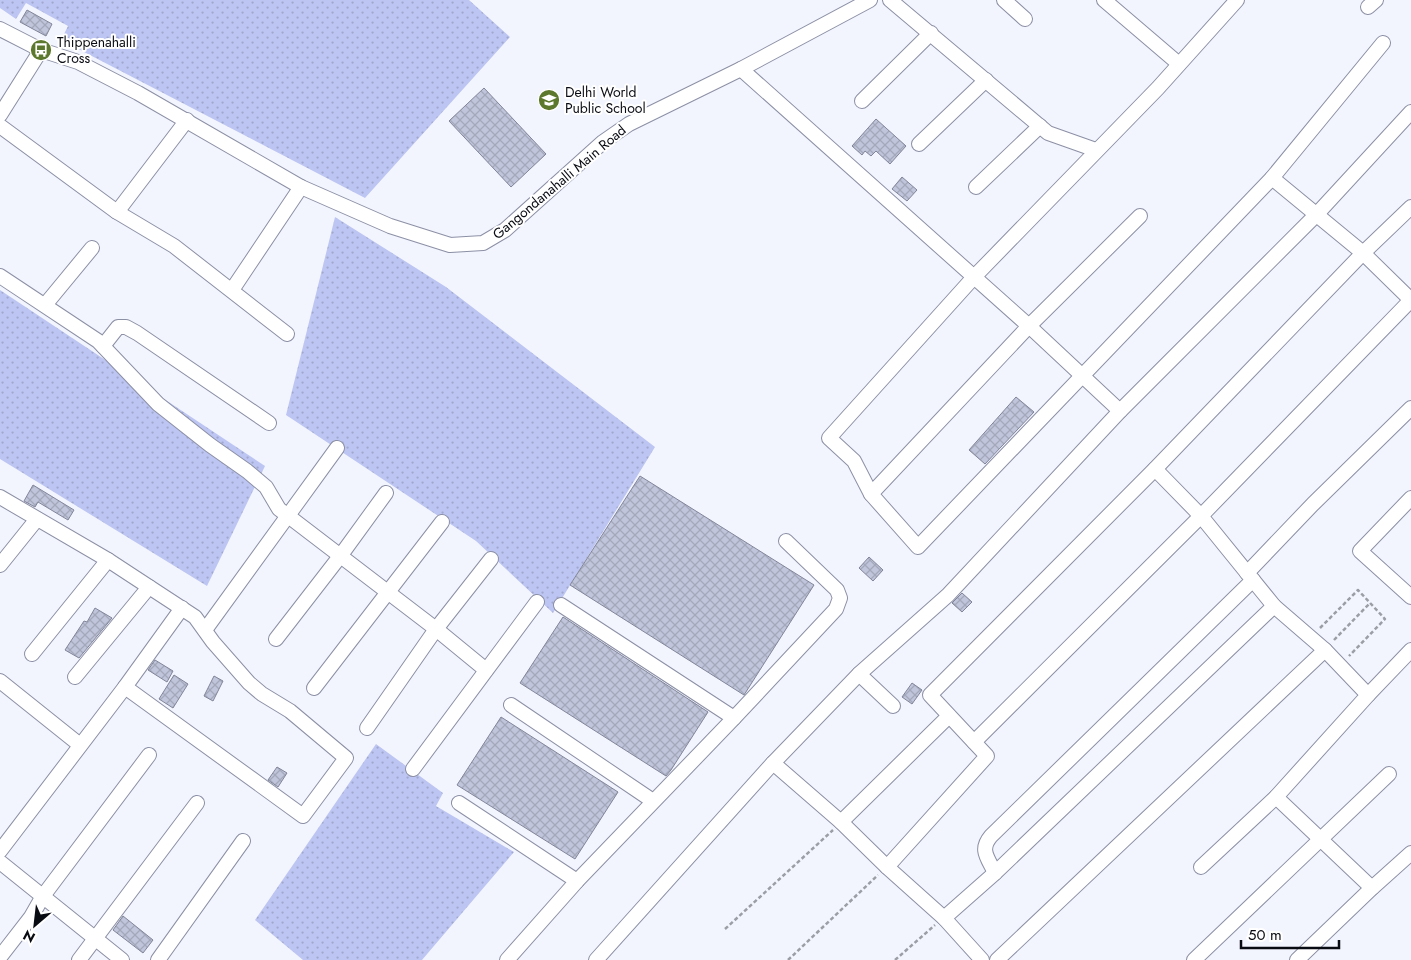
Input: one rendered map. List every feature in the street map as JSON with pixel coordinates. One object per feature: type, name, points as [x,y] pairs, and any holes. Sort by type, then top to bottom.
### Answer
[{"type":"street","name":"Gangondanahalli Main Road","points":[[0,29],[41,50],[78,62],[138,93],[300,187],[390,226],[450,245],[483,243],[505,230],[604,142],[629,124],[741,69],[870,0]]},
{"type":"street","points":[[890,0],[1048,133],[1096,150]]},
{"type":"street","points":[[1004,0],[1025,19]]},
{"type":"street","points":[[1104,0],[1179,64]]},
{"type":"street","points":[[1237,0],[1179,64],[974,277],[829,438],[854,461],[870,494],[918,547],[1272,178],[1383,43]]},
{"type":"street","points":[[862,101],[931,33]]},
{"type":"street","points":[[0,115],[41,50]]},
{"type":"street","points":[[741,69],[1029,326],[1120,411]]},
{"type":"street","points":[[919,144],[986,80]]},
{"type":"street","points":[[596,960],[773,763],[859,674],[948,595],[1120,411],[1316,215],[1411,112]]},
{"type":"street","points":[[117,212],[187,120]]},
{"type":"street","points":[[0,126],[117,212],[174,246],[287,334]]},
{"type":"street","points":[[976,187],[1040,126]]},
{"type":"street","points":[[974,742],[1200,516],[1411,300],[1363,254],[1272,178]]},
{"type":"street","points":[[232,290],[300,187]]},
{"type":"street","points":[[886,867],[987,756],[930,695],[1155,469],[1411,207]]},
{"type":"street","points":[[870,494],[1029,326],[1140,216]]},
{"type":"street","points":[[45,305],[92,248]]},
{"type":"street","points":[[0,276],[98,341],[158,404],[210,445],[248,471],[266,487],[280,509],[288,516],[341,555],[486,670]]},
{"type":"street","points":[[103,346],[118,326],[126,327],[138,333],[269,423]]},
{"type":"street","points":[[995,873],[984,850],[986,842],[991,836],[1250,576],[1313,504],[1411,408]]},
{"type":"street","points":[[205,630],[337,448]]},
{"type":"street","points":[[1155,469],[1200,516],[1274,606],[1325,650],[1368,695]]},
{"type":"street","points":[[276,639],[386,493]]},
{"type":"street","points":[[0,497],[108,560],[195,617],[249,683],[262,694],[290,711],[346,758],[303,816],[125,687]]},
{"type":"street","points":[[1411,498],[1360,551],[1411,597]]},
{"type":"street","points":[[0,564],[37,519]]},
{"type":"street","points":[[314,688],[442,522]]},
{"type":"street","points":[[507,960],[577,880],[832,615],[840,598],[837,590],[786,541]]},
{"type":"street","points":[[367,728],[436,629],[491,559]]},
{"type":"street","points":[[32,654],[108,560]]},
{"type":"street","points":[[75,677],[149,587]]},
{"type":"street","points":[[413,769],[537,602]]},
{"type":"street","points":[[561,605],[734,718]]},
{"type":"street","points":[[944,918],[995,873],[1274,606]]},
{"type":"street","points":[[0,851],[125,687],[182,608]]},
{"type":"street","points":[[997,960],[1325,650]]},
{"type":"street","points":[[1201,867],[1276,797],[1411,650]]},
{"type":"street","points":[[859,674],[893,706]]},
{"type":"street","points":[[0,681],[80,744]]},
{"type":"street","points":[[511,705],[653,801]]},
{"type":"street","points":[[841,822],[949,716]]},
{"type":"street","points":[[0,957],[31,917],[43,896],[149,755]]},
{"type":"street","points":[[773,763],[841,822],[886,867],[944,918],[979,959]]},
{"type":"street","points":[[1194,960],[1389,774]]},
{"type":"street","points":[[1276,797],[1372,888]]},
{"type":"street","points":[[79,960],[197,803]]},
{"type":"street","points":[[459,803],[577,880]]},
{"type":"street","points":[[158,960],[243,841]]},
{"type":"street","points":[[1296,960],[1411,852]]},
{"type":"street","points":[[0,862],[122,960]]},
{"type":"path","points":[[1311,638],[1358,590],[1385,619],[1339,666]]},
{"type":"path","points":[[1325,650],[1370,603]]},
{"type":"path","points":[[725,929],[841,822]]},
{"type":"path","points":[[788,960],[886,867]]},
{"type":"path","points":[[895,960],[944,918]]},
{"type":"shaded area","points":[[0,0],[469,0],[510,37],[365,198],[61,40],[68,26],[26,3],[16,19],[0,8]]},
{"type":"shaded area","points":[[335,217],[446,287],[655,447],[553,613],[476,541],[286,415]]},
{"type":"shaded area","points":[[0,290],[265,466],[207,586],[0,459]]},
{"type":"shaded area","points":[[376,744],[443,793],[436,806],[514,852],[422,960],[303,960],[255,920]]},
{"type":"building","points":[[27,10],[52,24],[46,36],[20,22]]},
{"type":"building","points":[[484,88],[546,154],[511,187],[449,121]]},
{"type":"building","points":[[876,119],[906,146],[890,164],[876,151],[871,156],[865,151],[862,155],[852,146]]},
{"type":"building","points":[[902,177],[917,190],[907,201],[892,189]]},
{"type":"building","points":[[1016,397],[1034,412],[985,464],[969,450]]},
{"type":"building","points":[[640,476],[814,585],[744,695],[570,585]]},
{"type":"building","points":[[33,485],[74,510],[68,520],[38,502],[35,507],[24,501]]},
{"type":"building","points":[[869,557],[883,570],[873,581],[859,568]]},
{"type":"building","points":[[962,593],[972,602],[962,612],[952,603]]},
{"type":"building","points":[[95,608],[112,618],[79,658],[65,650],[84,621],[87,622]]},
{"type":"building","points":[[563,617],[708,712],[666,776],[520,683]]},
{"type":"building","points":[[155,660],[173,671],[167,682],[148,670]]},
{"type":"building","points":[[174,675],[188,684],[173,708],[159,699]]},
{"type":"building","points":[[214,676],[223,681],[213,701],[204,696]]},
{"type":"building","points":[[912,683],[922,690],[912,704],[902,697]]},
{"type":"building","points":[[501,717],[618,792],[575,859],[457,785]]},
{"type":"building","points":[[277,767],[287,773],[278,787],[268,780]]},
{"type":"building","points":[[123,916],[153,940],[143,953],[113,930]]},
{"type":"place","name":"Thippenahalli Cross","points":[[41,50]]},
{"type":"place","name":"Delhi World Public School","points":[[549,100]]}]
